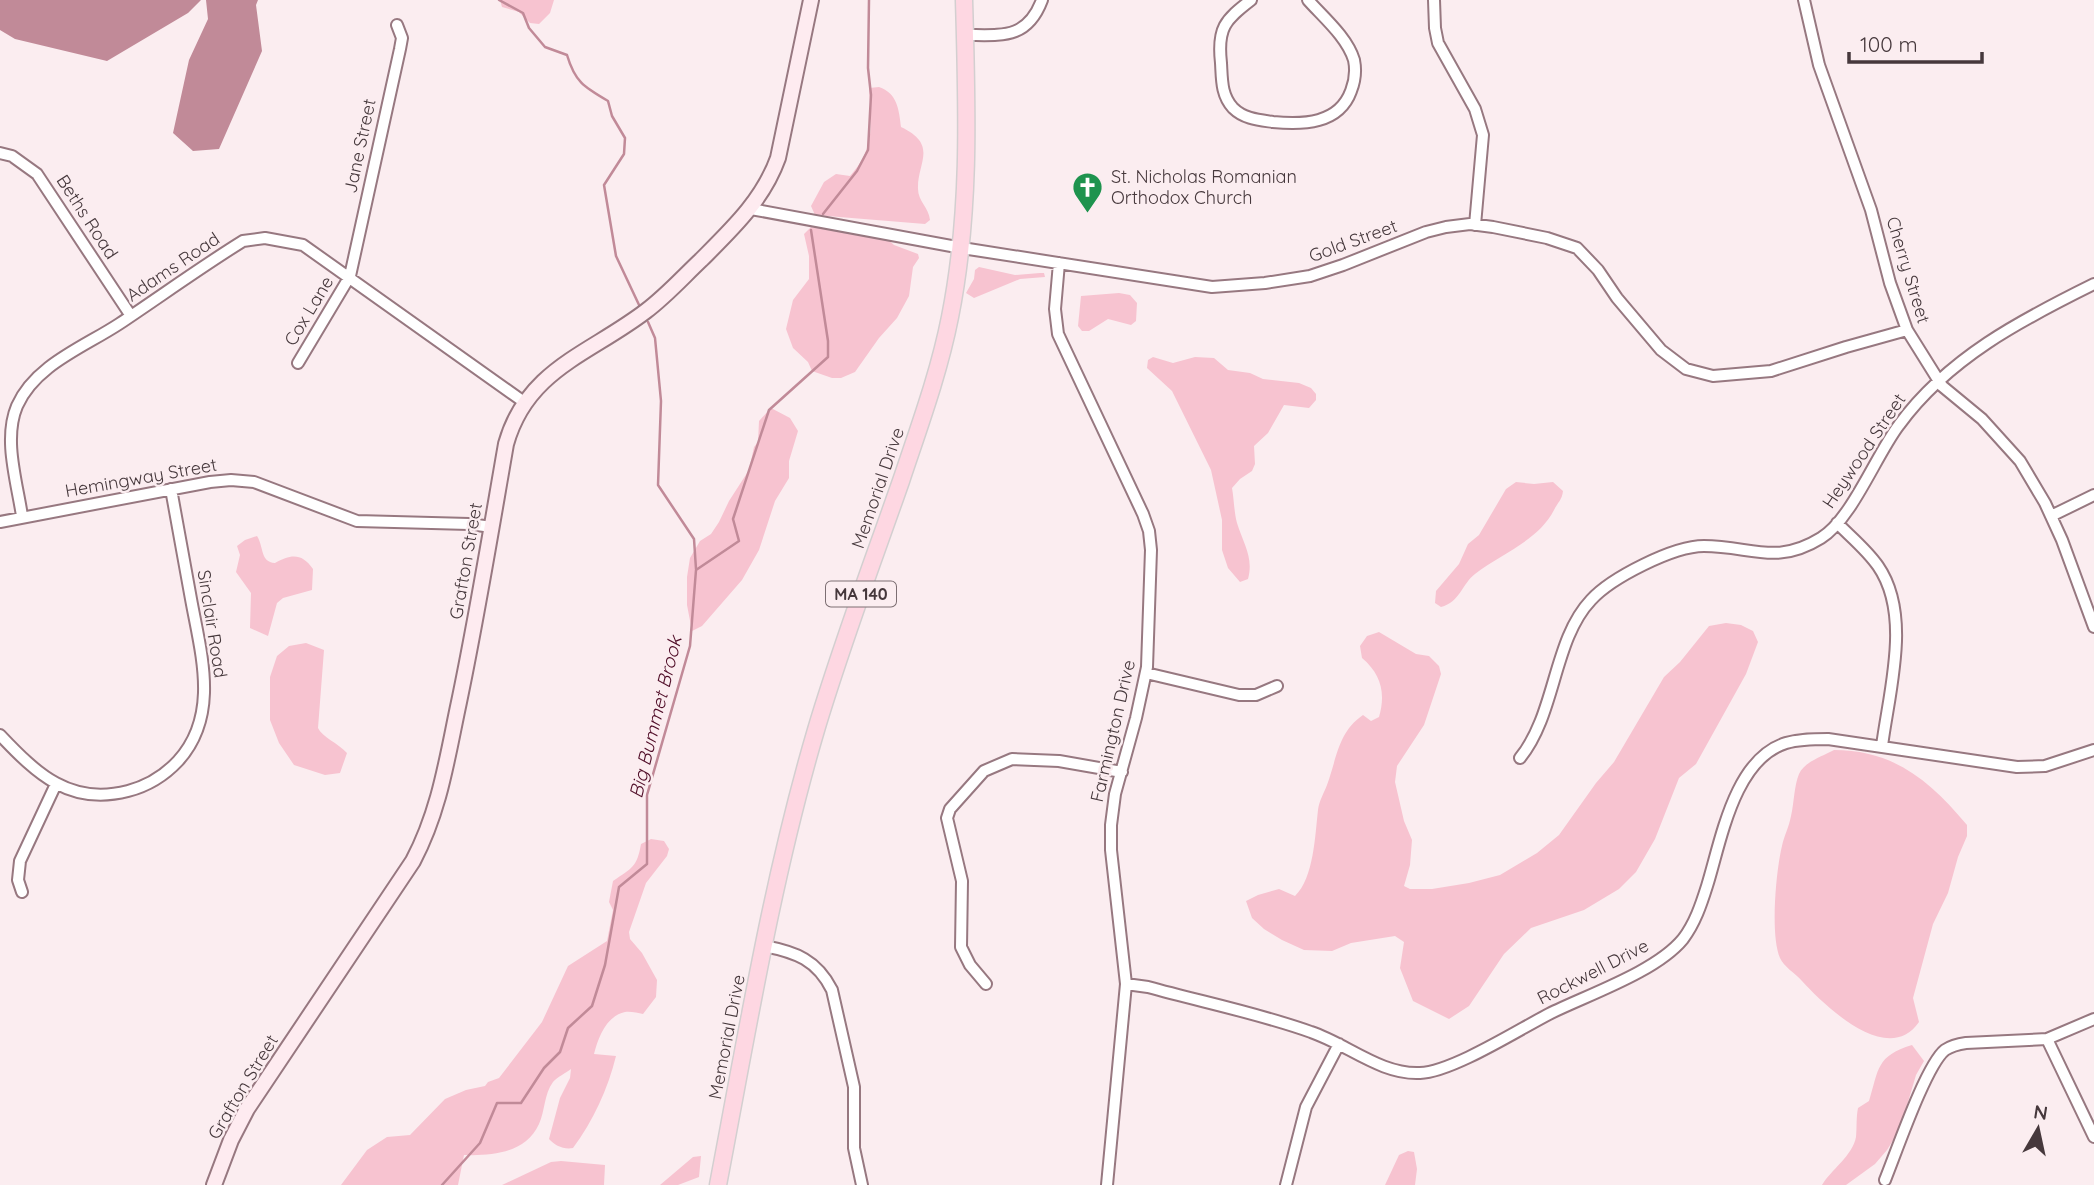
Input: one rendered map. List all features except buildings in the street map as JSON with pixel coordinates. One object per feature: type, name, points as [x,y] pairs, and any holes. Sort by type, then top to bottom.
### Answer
[{"type":"main road","name":"Memorial Drive","points":[[718,1185],[764,946],[791,824],[816,731],[937,370],[949,320],[962,248],[967,173],[964,0]]},
{"type":"street","name":"Grafton Street","points":[[214,1185],[231,1140],[247,1109],[413,861],[430,826],[441,789],[466,671],[506,444],[523,402],[543,379],[663,297],[751,209],[778,158],[811,0]]},
{"type":"street","points":[[965,35],[1002,35],[1020,30],[1032,19],[1042,0]]},
{"type":"street","points":[[1251,0],[1229,18],[1220,34],[1224,93],[1234,108],[1247,117],[1283,123],[1314,122],[1335,114],[1349,98],[1354,79],[1355,69],[1350,50],[1308,0]]},
{"type":"street","points":[[1434,0],[1438,43],[1475,109],[1483,135],[1475,225]]},
{"type":"street","name":"Cherry Street","points":[[1804,0],[1819,65],[1871,210],[1890,283],[1907,330],[1939,382],[1954,398],[1982,419],[2017,457],[2051,516],[2094,627]]},
{"type":"street","name":"Jane Street","points":[[350,276],[400,49],[402,38],[397,25]]},
{"type":"street","name":"Beths Road","points":[[0,153],[12,156],[37,174],[131,316]]},
{"type":"street","name":"Gold Street","points":[[751,209],[962,248],[1196,285],[1242,286],[1310,276],[1426,232],[1446,227],[1475,225],[1547,238],[1577,248],[1598,270],[1617,298],[1661,351],[1677,364],[1698,373],[1729,376],[1771,371],[1846,346],[1907,330]]},
{"type":"street","name":"Adams Road","points":[[22,516],[11,446],[17,407],[28,388],[60,360],[243,241],[265,238],[303,245],[523,402]]},
{"type":"street","name":"Farmington Drive","points":[[1059,262],[1055,309],[1058,334],[1149,531],[1151,562],[1146,673],[1112,810],[1111,837],[1126,984],[1107,1185]]},
{"type":"street","name":"Cox Lane","points":[[298,363],[350,276]]},
{"type":"street","name":"Heywood Street","points":[[1521,758],[1535,737],[1576,620],[1590,600],[1609,584],[1664,556],[1689,547],[1708,546],[1768,554],[1793,552],[1821,538],[1837,523],[1919,399],[1950,370],[2040,310],[2094,284]]},
{"type":"street","name":"Hemingway Street","points":[[0,522],[171,489],[243,480],[266,486],[357,521],[492,527]]},
{"type":"street","name":"Sinclair Road","points":[[0,735],[36,772],[56,784],[77,792],[100,795],[134,790],[155,780],[186,751],[198,729],[204,707],[204,669],[171,489]]},
{"type":"street","points":[[2051,516],[2094,495]]},
{"type":"street","points":[[1837,523],[1878,566],[1896,607],[1897,637],[1882,746]]},
{"type":"street","points":[[1146,673],[1240,695],[1256,695],[1277,686]]},
{"type":"street","name":"Rockwell Drive","points":[[1126,984],[1148,987],[1299,1028],[1385,1067],[1409,1073],[1432,1071],[1458,1062],[1555,1011],[1619,982],[1673,948],[1692,926],[1700,908],[1734,800],[1752,767],[1778,747],[1797,741],[1828,739],[2017,767],[2045,766],[2094,750]]},
{"type":"street","points":[[986,984],[970,965],[961,947],[961,881],[947,818],[950,809],[984,771],[1012,759],[1059,761],[1122,772]]},
{"type":"street","points":[[22,892],[18,880],[20,861],[56,784]]},
{"type":"street","points":[[764,946],[794,954],[813,964],[825,976],[831,989],[854,1087],[854,1148],[862,1185]]},
{"type":"street","points":[[1885,1180],[1926,1081],[1944,1051],[1970,1043],[2047,1040],[2094,1019]]},
{"type":"street","points":[[2047,1040],[2094,1137]]},
{"type":"street","points":[[1286,1185],[1306,1107],[1339,1044]]},
{"type":"shaded area","points":[[0,0],[201,0],[188,13],[107,61],[15,39],[0,30]]},
{"type":"shaded area","points":[[206,0],[258,0],[256,5],[262,51],[219,149],[193,151],[173,133],[189,60],[208,19]]},
{"type":"shaded area","points":[[500,0],[554,0],[550,13],[539,24],[530,23],[519,12],[502,7]]},
{"type":"shaded area","points":[[879,87],[893,98],[898,108],[901,127],[913,134],[923,148],[918,189],[930,220],[925,224],[815,215],[811,206],[824,182],[836,174],[850,176],[864,155],[870,135],[869,88]]},
{"type":"shaded area","points":[[811,227],[885,237],[894,245],[918,254],[919,258],[913,267],[909,296],[897,318],[855,372],[841,378],[832,378],[812,371],[808,362],[793,348],[786,329],[793,300],[809,279],[809,256],[804,234]]},
{"type":"shaded area","points":[[979,267],[1015,275],[1044,273],[1045,277],[1020,279],[974,298],[966,293],[974,279],[975,270]]},
{"type":"shaded area","points":[[1119,293],[1130,295],[1137,303],[1136,321],[1131,325],[1108,319],[1089,331],[1082,331],[1078,326],[1081,296]]},
{"type":"shaded area","points":[[1153,357],[1173,363],[1195,357],[1214,358],[1228,370],[1250,373],[1263,379],[1299,383],[1311,388],[1316,394],[1316,400],[1309,408],[1284,405],[1268,433],[1254,446],[1255,464],[1252,471],[1232,488],[1237,523],[1249,557],[1248,579],[1240,582],[1228,568],[1222,550],[1222,520],[1211,470],[1172,391],[1147,368],[1148,360]]},
{"type":"shaded area","points":[[771,408],[790,418],[798,431],[789,461],[789,478],[775,501],[759,550],[742,580],[702,626],[692,631],[687,605],[690,558],[700,541],[711,534],[749,470],[754,447],[758,442],[759,421]]},
{"type":"shaded area","points":[[1516,482],[1553,482],[1563,491],[1560,501],[1539,530],[1519,546],[1485,566],[1471,578],[1457,597],[1441,607],[1435,603],[1436,591],[1459,564],[1468,544],[1479,535],[1506,489]]},
{"type":"shaded area","points":[[257,536],[265,557],[270,562],[296,557],[305,560],[313,569],[312,590],[283,598],[277,603],[268,636],[250,628],[251,593],[236,572],[240,555],[237,546]]},
{"type":"shaded area","points":[[1726,623],[1741,625],[1753,631],[1758,642],[1746,674],[1696,764],[1679,778],[1655,839],[1636,872],[1619,889],[1584,910],[1531,928],[1504,954],[1469,1006],[1449,1019],[1413,1001],[1400,968],[1404,942],[1395,936],[1351,943],[1332,951],[1304,950],[1264,929],[1252,918],[1246,901],[1279,889],[1295,896],[1301,888],[1310,867],[1319,803],[1343,738],[1348,729],[1363,715],[1371,721],[1379,717],[1382,700],[1380,684],[1374,671],[1362,658],[1360,646],[1367,636],[1379,632],[1416,654],[1429,656],[1439,666],[1441,674],[1424,725],[1397,766],[1395,782],[1404,821],[1412,840],[1410,865],[1404,886],[1410,889],[1432,889],[1500,875],[1537,853],[1559,835],[1614,762],[1664,677],[1709,626]]},
{"type":"shaded area","points":[[306,643],[324,650],[318,728],[347,753],[340,773],[325,775],[294,765],[279,743],[270,720],[270,677],[277,656],[289,646]]},
{"type":"shaded area","points":[[1834,750],[1875,756],[1909,771],[1939,795],[1967,825],[1967,836],[1948,893],[1933,924],[1913,998],[1919,1022],[1906,1034],[1891,1038],[1875,1036],[1841,1017],[1784,964],[1777,948],[1775,903],[1778,871],[1797,779],[1805,766]]},
{"type":"shaded area","points":[[651,839],[664,841],[669,849],[667,856],[646,883],[629,932],[630,939],[642,953],[657,980],[656,997],[643,1014],[618,1014],[604,1028],[594,1054],[616,1056],[599,1104],[573,1148],[560,1147],[549,1139],[571,1069],[550,1087],[541,1119],[533,1134],[517,1147],[507,1151],[464,1155],[458,1185],[341,1185],[367,1150],[387,1137],[410,1135],[445,1099],[485,1086],[499,1078],[542,1022],[568,966],[607,941],[613,910],[609,902],[613,881],[633,866],[641,844]]},
{"type":"shaded area","points":[[1912,1045],[1924,1061],[1916,1075],[1900,1129],[1887,1150],[1875,1164],[1846,1185],[1822,1185],[1854,1144],[1858,1108],[1869,1101],[1881,1065],[1892,1054]]},
{"type":"shaded area","points":[[1408,1151],[1414,1152],[1417,1169],[1415,1185],[1385,1185],[1399,1155]]},
{"type":"shaded area","points":[[701,1156],[699,1177],[678,1185],[660,1185],[693,1157]]},
{"type":"shaded area","points":[[551,1162],[605,1165],[604,1185],[502,1185]]},
{"type":"waterway","points":[[499,0],[523,13],[529,28],[545,47],[567,55],[573,72],[582,83],[608,101],[612,116],[625,138],[624,154],[604,185],[616,256],[640,307]]},
{"type":"waterway","name":"Big Bummet Brook","points":[[823,214],[857,171],[868,150],[871,95],[868,68],[869,0]]},
{"type":"waterway","name":"Big Bummet Brook","points":[[442,1185],[480,1143],[497,1103],[521,1103],[544,1068],[560,1052],[568,1028],[592,1006],[605,965],[619,887],[647,864],[647,795],[690,646],[696,570],[739,541],[733,519],[769,410],[828,357],[828,341],[811,230]]},
{"type":"waterway","points":[[648,322],[655,338],[661,401],[658,485],[694,539],[696,569]]},
{"type":"place","name":"St. Nicholas Romanian Orthodox Church","points":[[1088,214]]}]
